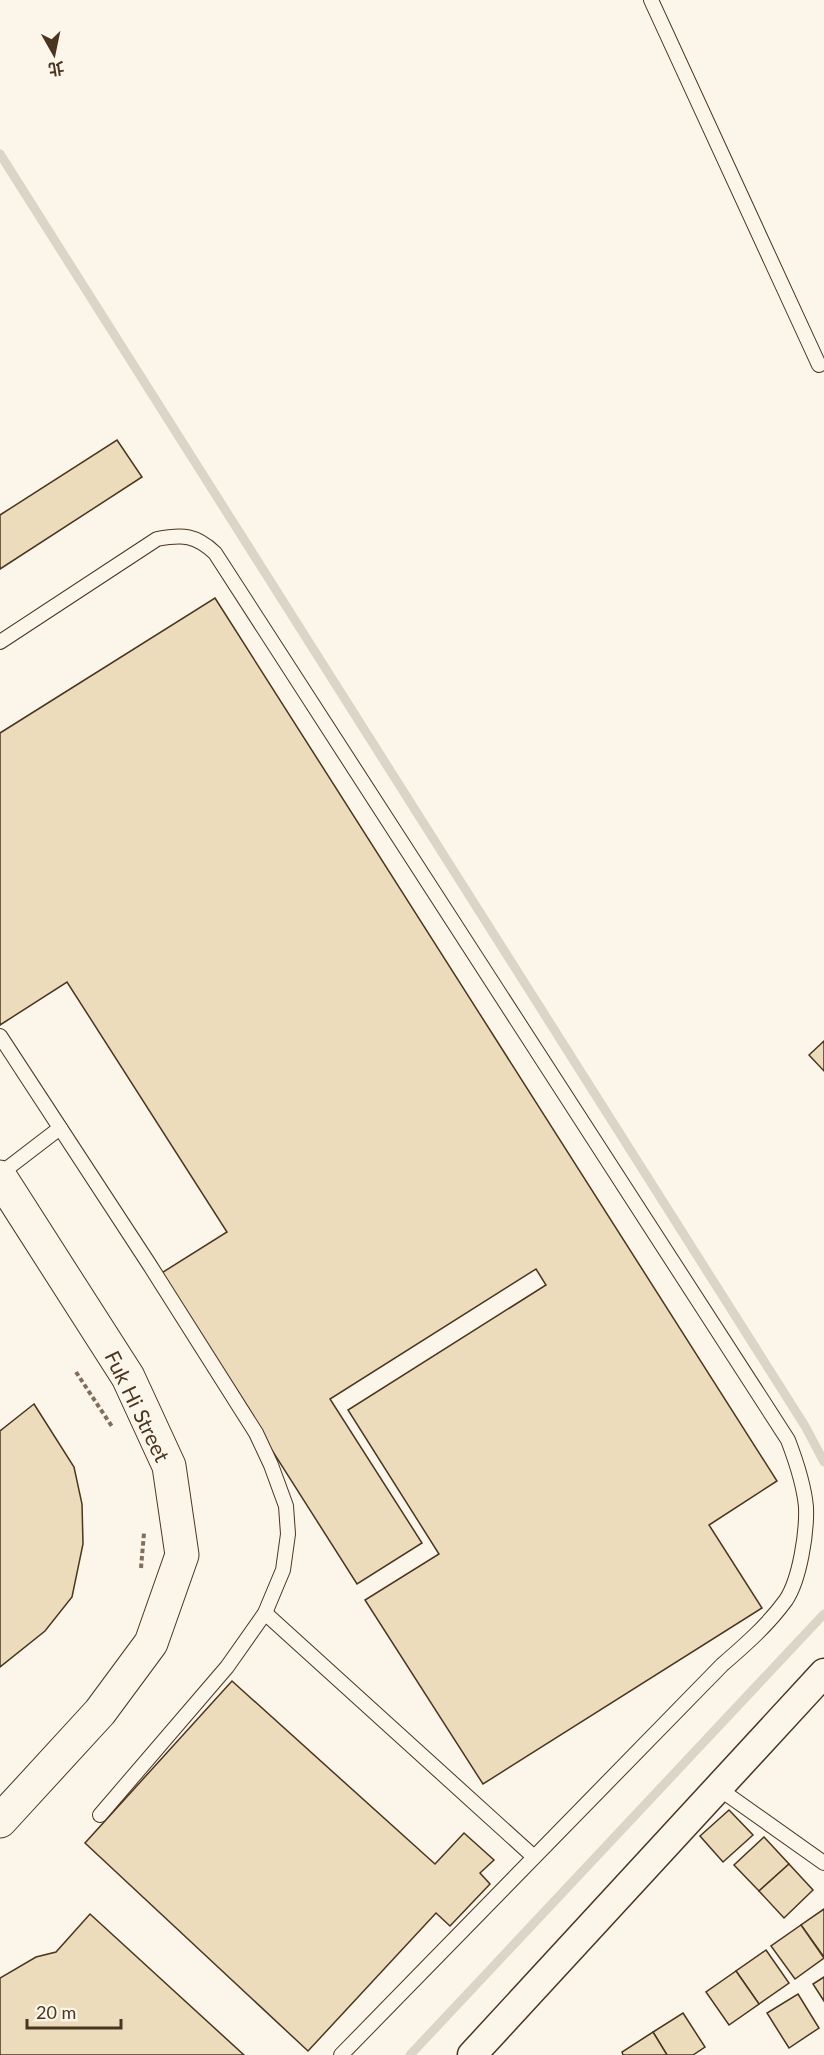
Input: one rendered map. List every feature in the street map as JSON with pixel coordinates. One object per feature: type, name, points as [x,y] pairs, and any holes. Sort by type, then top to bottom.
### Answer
[{"type":"street","name":"Fuk Hi Street","points":[[0,1175],[128,1377],[169,1466],[182,1555],[151,1643],[100,1712],[0,1821]]},
{"type":"street","points":[[487,2050],[718,1788],[824,1672]]},
{"type":"lane","points":[[651,0],[819,365]]},
{"type":"lane","points":[[0,642],[157,539],[173,536],[190,537],[204,542],[215,554],[788,1440],[798,1467],[806,1507],[802,1560],[787,1598],[760,1631],[714,1673],[341,2055]]},
{"type":"lane","points":[[0,1036],[256,1433],[272,1465],[286,1506],[288,1534],[283,1570],[265,1613],[227,1667],[100,1815]]},
{"type":"lane","points":[[0,1175],[60,1128]]},
{"type":"lane","points":[[265,1613],[534,1857]]},
{"type":"lane","points":[[718,1788],[824,1863]]},
{"type":"path","points":[[76,1372],[115,1431]]},
{"type":"path","points":[[141,1578],[144,1527]]},
{"type":"building","points":[[117,440],[142,477],[0,569],[0,515]]},
{"type":"building","points":[[215,598],[777,1481],[709,1525],[762,1608],[483,1784],[365,1600],[439,1554],[348,1410],[546,1285],[536,1269],[330,1399],[422,1543],[357,1584],[160,1274],[227,1232],[67,982],[0,1025],[0,733]]},
{"type":"building","points":[[824,1041],[824,1071],[809,1055]]},
{"type":"building","points":[[34,1404],[74,1467],[82,1504],[83,1544],[72,1597],[45,1631],[0,1667],[0,1431]]},
{"type":"building","points":[[232,1681],[435,1864],[464,1833],[494,1860],[480,1873],[490,1884],[450,1926],[436,1913],[308,2051],[85,1843]]},
{"type":"building","points":[[729,1810],[753,1835],[723,1862],[700,1836]]},
{"type":"building","points":[[764,1837],[789,1864],[759,1891],[734,1865]]},
{"type":"building","points":[[789,1864],[813,1890],[784,1918],[759,1891]]},
{"type":"building","points":[[824,1909],[824,1957],[801,1925]]},
{"type":"building","points":[[90,1914],[244,2055],[0,2055],[0,1978],[36,1957],[56,1952]]},
{"type":"building","points":[[801,1925],[824,1958],[795,1979],[771,1946]]},
{"type":"building","points":[[766,1950],[789,1983],[759,2004],[736,1971]]},
{"type":"building","points":[[736,1971],[759,2004],[729,2025],[706,1992]]},
{"type":"building","points":[[824,1977],[824,2001],[813,1984]]},
{"type":"building","points":[[798,1994],[819,2028],[789,2048],[767,2013]]},
{"type":"building","points":[[683,2013],[705,2047],[693,2055],[667,2055],[653,2032]]},
{"type":"building","points":[[653,2032],[667,2055],[623,2055],[622,2052]]},
{"type":"waterway","points":[[0,154],[805,1426],[824,1462]]},
{"type":"waterway","points":[[410,2055],[824,1614]]}]
